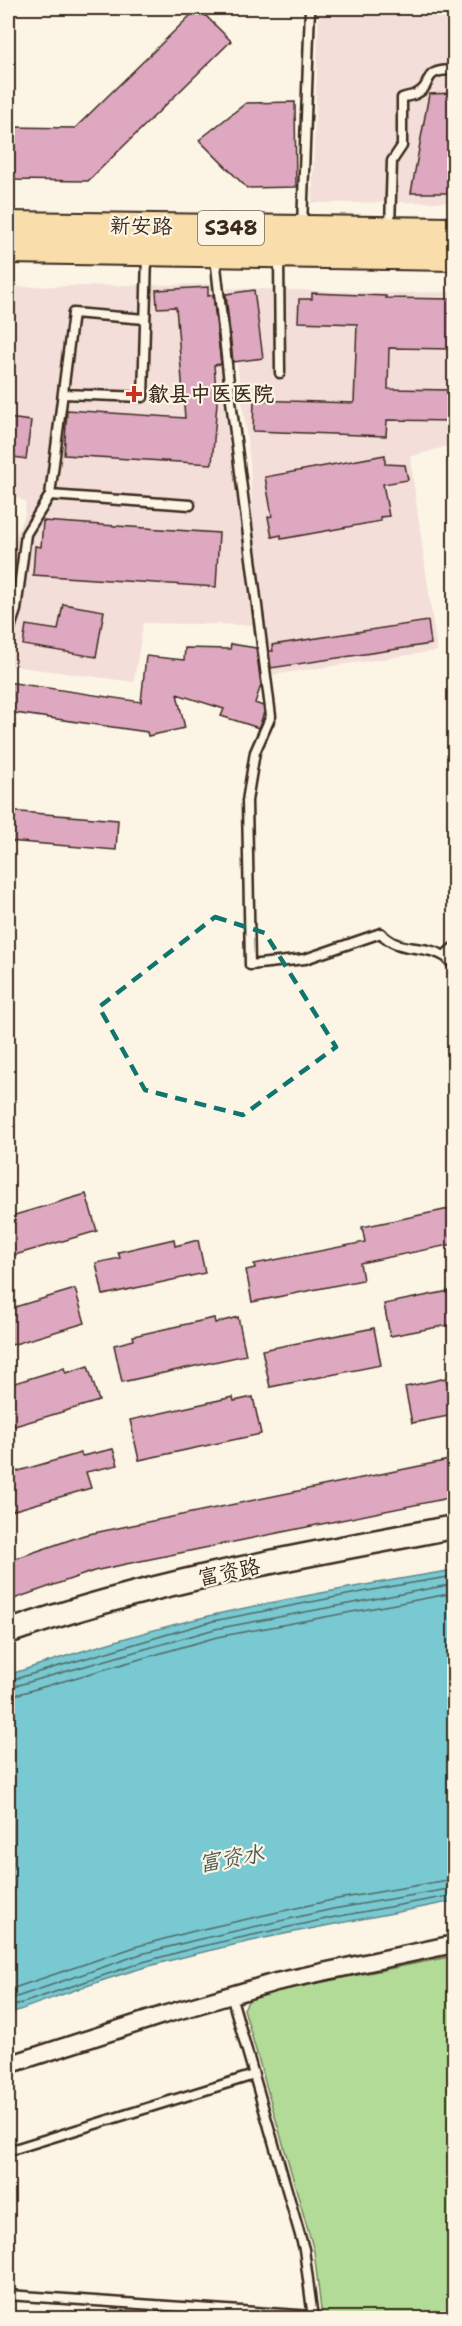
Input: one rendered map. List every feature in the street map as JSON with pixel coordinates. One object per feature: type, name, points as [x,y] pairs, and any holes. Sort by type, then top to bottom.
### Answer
[{"type":"main road","name":"新安路","points":[[8,225],[454,231]]},
{"type":"main road","name":"新安路","points":[[8,250],[454,257]]},
{"type":"street","name":"富资路","points":[[8,1632],[77,1609],[183,1581],[454,1527]]},
{"type":"street","points":[[8,2065],[276,1982],[454,1944]]},
{"type":"lane","points":[[302,229],[310,8]]},
{"type":"lane","points":[[390,230],[392,161],[402,147],[402,98],[417,93],[432,73],[439,70],[454,70]]},
{"type":"lane","points":[[63,394],[143,397],[147,252]]},
{"type":"lane","points":[[215,253],[232,408],[272,716],[255,752],[247,801],[250,965],[305,959],[381,933],[395,944],[444,956],[454,967]]},
{"type":"lane","points":[[279,254],[280,373]]},
{"type":"lane","points":[[8,634],[16,610],[26,534],[50,495],[73,313],[145,319]]},
{"type":"lane","points":[[50,495],[190,505]]},
{"type":"lane","points":[[444,956],[454,947]]},
{"type":"lane","points":[[8,2295],[313,2317],[304,2249],[231,1995]]},
{"type":"lane","points":[[8,2151],[254,2075]]},
{"type":"highlighted area","points":[[215,917],[265,933],[336,1047],[243,1115],[145,1090],[99,1007]]},
{"type":"shaded area","points":[[319,8],[395,8],[401,17],[454,11],[454,202],[312,203]]},
{"type":"shaded area","name":"歙县中医医院","points":[[214,284],[253,625],[143,623],[134,682],[12,666],[8,663],[8,552],[24,517],[26,502],[8,493],[8,287]]},
{"type":"shaded area","points":[[227,288],[392,293],[454,292],[454,444],[410,457],[437,651],[272,675],[252,524],[250,462]]},
{"type":"green space","points":[[454,1956],[454,2318],[322,2318],[314,2251],[244,2009],[251,1996]]},
{"type":"water","name":"富资水","points":[[454,1570],[454,1901],[261,1939],[184,1957],[111,1978],[8,2014],[8,1675],[109,1643],[213,1615]]},
{"type":"building","points":[[198,8],[231,41],[88,181],[8,180],[8,127],[75,128]]},
{"type":"building","points":[[454,93],[454,193],[411,193],[429,94]]},
{"type":"building","points":[[295,102],[296,187],[247,188],[199,140],[246,103]]},
{"type":"building","points":[[208,287],[208,296],[213,295],[221,364],[214,365],[217,403],[212,464],[64,455],[67,410],[185,418],[176,307],[157,308],[156,290]]},
{"type":"building","points":[[254,290],[263,358],[233,362],[226,294]]},
{"type":"building","points":[[312,293],[386,296],[386,298],[454,299],[454,349],[389,348],[388,389],[454,390],[454,421],[387,420],[386,436],[253,431],[254,400],[354,403],[357,324],[298,322],[299,299],[312,299]]},
{"type":"building","points":[[8,418],[31,421],[26,459],[8,456]]},
{"type":"building","points":[[385,455],[385,464],[405,465],[408,480],[383,484],[389,516],[380,517],[381,521],[281,539],[281,535],[272,537],[268,517],[272,516],[265,477]]},
{"type":"building","points":[[43,521],[219,533],[216,587],[33,575],[35,546],[41,547]]},
{"type":"building","points":[[63,604],[104,611],[96,657],[23,645],[26,625],[58,630]]},
{"type":"building","points":[[428,621],[431,644],[271,668],[269,651],[273,651],[272,645]]},
{"type":"building","points":[[231,644],[256,648],[261,685],[255,703],[263,706],[264,712],[259,728],[221,716],[224,709],[177,694],[185,728],[148,736],[147,732],[8,712],[8,682],[141,702],[146,656],[184,660],[185,648],[230,649]]},
{"type":"building","points":[[8,811],[118,820],[116,850],[8,841]]},
{"type":"building","points":[[86,1194],[97,1231],[8,1257],[8,1217]]},
{"type":"building","points":[[454,1208],[454,1244],[360,1263],[363,1280],[252,1302],[246,1270],[255,1268],[254,1264],[365,1242],[362,1227]]},
{"type":"building","points":[[174,1239],[175,1246],[198,1240],[205,1273],[103,1295],[96,1263],[120,1258],[118,1252]]},
{"type":"building","points":[[75,1289],[85,1323],[8,1346],[8,1309]]},
{"type":"building","points":[[454,1290],[454,1324],[390,1336],[384,1304]]},
{"type":"building","points":[[238,1317],[246,1355],[122,1382],[114,1345],[134,1340],[133,1336],[214,1318],[215,1323]]},
{"type":"building","points":[[374,1328],[381,1365],[270,1387],[262,1350]]},
{"type":"building","points":[[88,1366],[99,1401],[8,1428],[8,1385],[64,1368],[66,1373]]},
{"type":"building","points":[[446,1378],[447,1383],[454,1381],[454,1415],[412,1423],[405,1387]]},
{"type":"building","points":[[233,1397],[234,1401],[253,1397],[261,1434],[139,1460],[130,1420]]},
{"type":"building","points":[[113,1449],[118,1465],[86,1472],[91,1488],[8,1512],[8,1474],[81,1453],[82,1456]]},
{"type":"building","points":[[454,1459],[454,1497],[94,1571],[8,1601],[8,1561],[84,1535]]},
{"type":"place","name":"歙县中医医院","points":[[134,394]]}]
